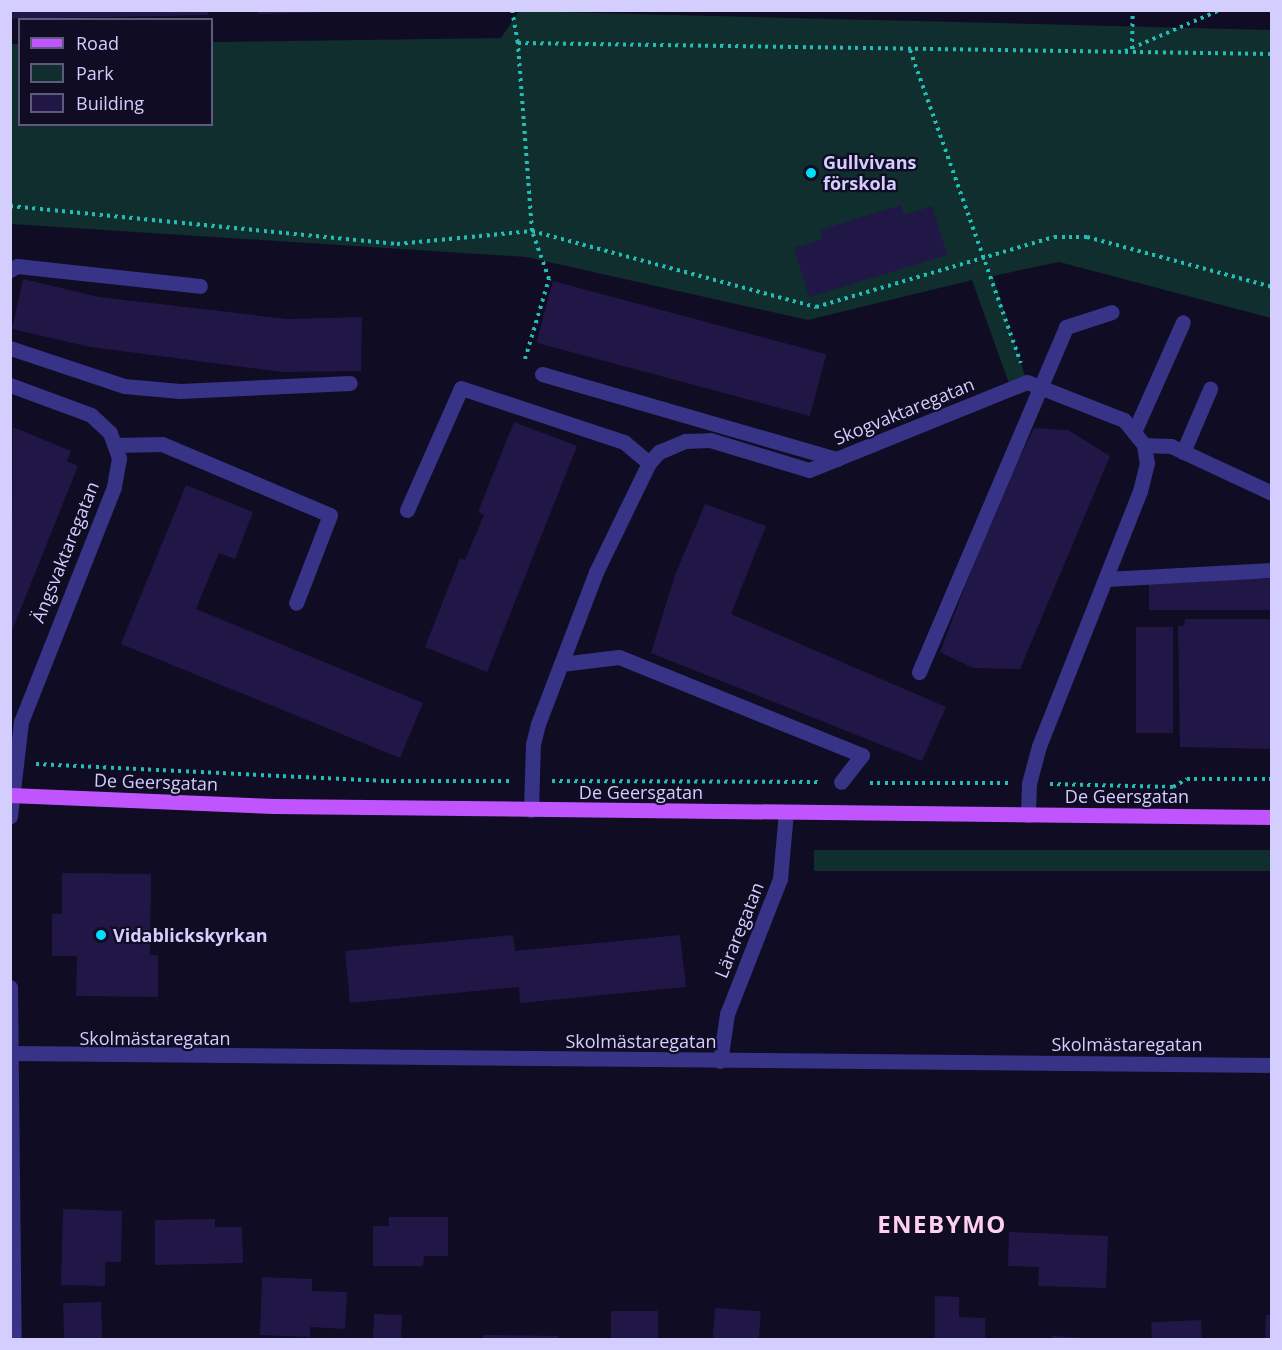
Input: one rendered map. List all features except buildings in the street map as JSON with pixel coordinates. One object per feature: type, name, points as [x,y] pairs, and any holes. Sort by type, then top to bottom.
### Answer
[{"type":"main road","name":"De Geersgatan","points":[[11,795],[531,810],[1272,817]]},
{"type":"street","points":[[10,270],[17,266],[201,286]]},
{"type":"street","points":[[919,672],[1033,384],[1066,327],[1112,312]]},
{"type":"street","points":[[1134,432],[1183,322]]},
{"type":"street","points":[[10,348],[123,386],[180,391],[350,383]]},
{"type":"street","points":[[542,374],[697,416],[837,459]]},
{"type":"street","points":[[1028,815],[1029,783],[1039,746],[1140,491],[1146,463],[1144,445],[1124,420],[1033,384]]},
{"type":"street","name":"Skogvaktaregatan","points":[[531,810],[533,744],[561,664],[596,572],[649,463],[659,452],[684,441],[710,440],[809,470],[1033,384]]},
{"type":"street","points":[[10,385],[92,415],[110,434],[115,445],[162,444],[330,515],[296,603]]},
{"type":"street","points":[[407,510],[461,388],[512,402],[624,442],[649,463]]},
{"type":"street","points":[[1183,452],[1210,389]]},
{"type":"street","points":[[697,416],[710,440]]},
{"type":"street","name":"Ängsvaktaregatan","points":[[10,816],[14,762],[31,690],[114,487],[119,458],[115,445]]},
{"type":"street","points":[[1144,445],[1171,446],[1272,492]]},
{"type":"street","points":[[1106,579],[1272,570]]},
{"type":"street","points":[[561,664],[619,657],[862,755],[841,782]]},
{"type":"street","name":"Läraregatan","points":[[720,1061],[727,1014],[780,879],[786,813]]},
{"type":"street","points":[[10,987],[14,1340]]},
{"type":"street","name":"Skolmästaregatan","points":[[11,1053],[1272,1065]]},
{"type":"path","points":[[512,10],[518,42],[532,231],[549,279],[512,402]]},
{"type":"path","points":[[1132,50],[1133,10]]},
{"type":"path","points":[[1132,50],[1220,10]]},
{"type":"path","points":[[518,42],[1272,54]]},
{"type":"path","points":[[910,50],[1033,384]]},
{"type":"path","points":[[10,206],[397,244],[532,231],[816,307],[987,259],[1054,237],[1087,237],[1272,287]]},
{"type":"path","points":[[14,762],[386,781],[1029,783],[1173,787],[1187,779],[1272,779]]},
{"type":"green space","points":[[519,11],[1271,30],[1271,318],[1059,262],[993,276],[1027,382],[1011,389],[972,280],[808,320],[526,257],[11,224],[10,44],[18,44],[18,126],[213,126],[213,42],[501,38]]},
{"type":"green space","points":[[814,850],[1271,850],[1271,871],[814,871]]},
{"type":"place","name":"Gullvivans förskola","points":[[811,173]]},
{"type":"place","name":"Vidablickskyrkan","points":[[101,935]]},
{"type":"district","name":"ENEBYMO","points":[[942,1224]]}]
